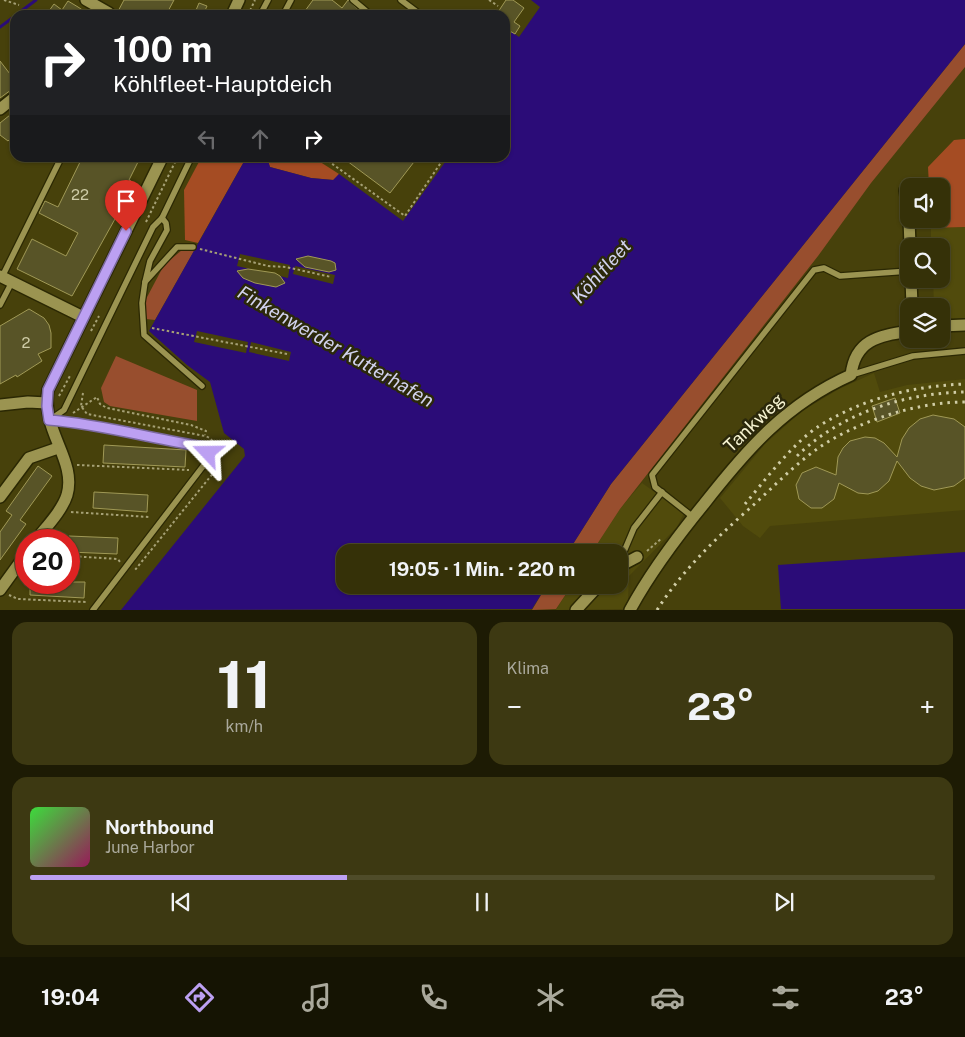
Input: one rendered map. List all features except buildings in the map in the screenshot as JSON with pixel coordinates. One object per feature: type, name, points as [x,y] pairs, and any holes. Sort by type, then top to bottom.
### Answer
[{"type":"street","points":[[86,0],[102,10]]},
{"type":"street","points":[[0,109],[10,101]]},
{"type":"street","points":[[44,529],[58,511],[66,495],[68,480],[67,465],[58,448],[49,420],[48,390],[160,162]]},
{"type":"street","points":[[5,279],[83,317]]},
{"type":"street","points":[[950,326],[965,325]]},
{"type":"street","points":[[851,375],[855,355],[860,348],[878,338],[900,333]]},
{"type":"street","name":"Tankweg","points":[[630,610],[654,569],[693,517],[762,434],[818,391],[851,375]]},
{"type":"street","points":[[0,405],[28,402],[47,403]]},
{"type":"street","points":[[0,497],[29,458],[58,448]]},
{"type":"street","points":[[628,562],[637,557]]},
{"type":"street","points":[[4,593],[15,574]]},
{"type":"street","points":[[576,610],[591,594]]},
{"type":"lane","points":[[353,0],[366,10]]},
{"type":"lane","points":[[401,0],[414,10]]},
{"type":"lane","points":[[0,305],[5,279],[59,162]]},
{"type":"lane","points":[[49,420],[64,410],[153,227],[162,218],[188,162]]},
{"type":"lane","points":[[162,218],[166,223],[167,230],[150,261],[145,282],[142,303],[144,335],[202,386]]},
{"type":"lane","points":[[145,282],[177,247],[193,247]]},
{"type":"lane","points":[[693,517],[662,492],[652,480],[655,470],[814,270],[824,268],[840,276],[900,272]]},
{"type":"lane","name":"Tankweg","points":[[851,375],[871,367],[913,356],[965,351]]},
{"type":"lane","points":[[49,420],[100,426],[146,437],[205,447],[208,453],[207,461],[93,610]]},
{"type":"lane","points":[[627,544],[634,528],[662,492]]},
{"type":"path","points":[[4,0],[19,5]]},
{"type":"path","points":[[489,0],[498,6]]},
{"type":"path","points":[[333,162],[405,216],[441,162]]},
{"type":"path","points":[[164,175],[168,177],[177,168]]},
{"type":"path","points":[[193,247],[249,262],[331,277]]},
{"type":"path","points":[[88,336],[99,316]]},
{"type":"path","points":[[144,326],[203,336],[287,354]]},
{"type":"path","points":[[47,403],[60,396],[72,371]]},
{"type":"path","points":[[86,386],[80,401],[82,409],[87,414],[205,436],[217,444],[220,455],[214,472],[135,571]]},
{"type":"path","points":[[64,410],[73,413],[82,409],[97,397],[100,404],[107,408],[192,425],[206,431],[205,436]]},
{"type":"path","points":[[67,465],[199,471]]},
{"type":"path","points":[[58,511],[149,517]]},
{"type":"path","points":[[80,557],[118,559],[125,568]]},
{"type":"path","points":[[4,593],[18,599],[86,602]]},
{"type":"shaded area","points":[[965,44],[965,67],[871,183],[818,256],[620,509],[597,544],[573,544],[611,484]]},
{"type":"shaded area","points":[[965,139],[965,227],[950,227],[950,178],[929,178],[928,167],[954,140]]},
{"type":"shaded area","points":[[199,162],[244,162],[198,243],[185,240],[184,190]]},
{"type":"shaded area","points":[[268,162],[320,162],[339,174],[334,180],[311,178],[270,167]]},
{"type":"shaded area","points":[[965,227],[965,318],[950,319],[950,298],[934,298],[933,288],[950,288],[950,238],[931,238],[931,228]]},
{"type":"shaded area","points":[[182,250],[194,251],[155,320],[146,319],[145,301],[164,265]]},
{"type":"shaded area","points":[[116,356],[197,390],[197,421],[110,406],[104,402],[101,388]]},
{"type":"shaded area","points":[[874,373],[880,392],[907,385],[965,379],[965,510],[770,526],[760,538],[743,526],[720,498],[765,444],[802,411],[839,389]]},
{"type":"shaded area","points":[[642,483],[684,513],[677,527],[629,576],[628,601],[623,609],[556,610],[566,594],[628,594],[628,544],[597,544],[620,509]]},
{"type":"shaded area","points":[[542,594],[566,594],[556,609],[532,610]]},
{"type":"water","points":[[531,0],[965,0],[965,44],[611,484],[573,544],[336,544],[336,594],[541,594],[532,609],[121,610],[245,456],[244,449],[224,433],[210,382],[187,365],[149,331],[244,162],[268,162],[270,167],[311,178],[333,180],[339,174],[403,221],[445,162],[510,162],[510,31],[519,37],[540,7]]},
{"type":"water","points":[[965,552],[965,609],[781,609],[778,565]]},
{"type":"pier","points":[[240,254],[290,265],[288,278],[237,266]]},
{"type":"pier","points":[[295,266],[335,275],[333,284],[293,274]]},
{"type":"pier","points":[[197,331],[248,342],[246,353],[194,342]]},
{"type":"pier","points":[[251,342],[291,352],[289,361],[249,352]]},
{"type":"waterway","points":[[23,10],[36,0]]},
{"type":"waterway","points":[[0,27],[10,20]]},
{"type":"railway","points":[[745,504],[799,442],[809,433],[836,416],[889,395],[927,387],[965,384]]},
{"type":"railway","points":[[797,456],[833,428],[875,408],[920,396],[965,392]]},
{"type":"railway","points":[[657,610],[677,582],[711,544],[788,473],[820,447],[846,432],[878,418],[913,408],[965,402]]},
{"type":"route","points":[[126,231],[48,390],[47,411],[49,420],[100,426],[146,437],[205,447],[208,453]]},
{"type":"water label","name":"Köhlfleet","points":[[601,271]]},
{"type":"water label","name":"Finkenwerder Kutterhafen","points":[[336,346]]}]
